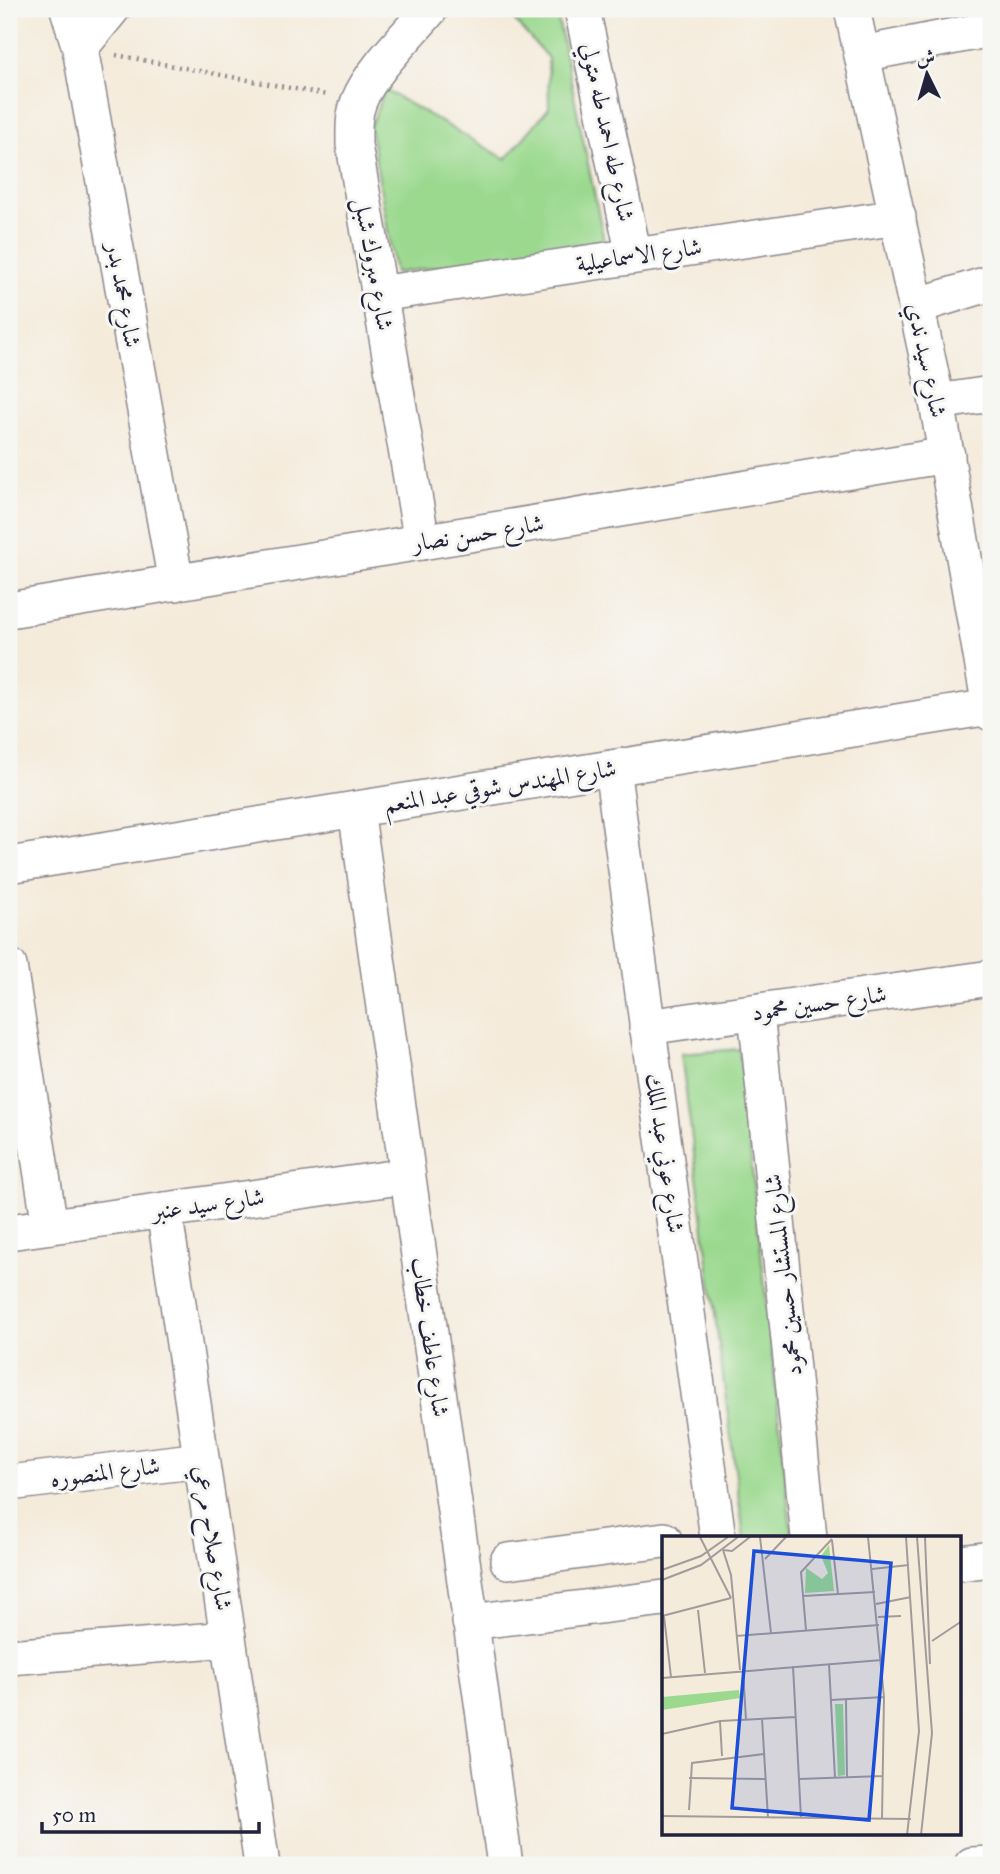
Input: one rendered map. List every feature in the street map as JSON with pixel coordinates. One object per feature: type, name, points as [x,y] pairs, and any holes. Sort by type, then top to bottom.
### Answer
[{"type":"street","name":"شارع محمد بدر","points":[[68,9],[80,48],[176,583]]},
{"type":"street","points":[[80,48],[112,9]]},
{"type":"street","name":"شارع مبروك شبل","points":[[422,542],[354,145],[354,123],[359,101],[369,81],[430,9]]},
{"type":"street","name":"شارع طه احمد طه متولي","points":[[582,9],[634,256]]},
{"type":"street","name":"شارع سيد ندي","points":[[852,9],[937,402],[991,713]]},
{"type":"street","points":[[862,54],[991,29]]},
{"type":"street","name":"شارع الاسماعيلية","points":[[379,293],[898,217]]},
{"type":"street","points":[[916,306],[991,283]]},
{"type":"street","points":[[937,402],[991,394]]},
{"type":"street","name":"شارع حسن نصار","points":[[9,611],[947,455]]},
{"type":"street","name":"شارع المهندس شوقي عبد المنعم","points":[[9,865],[990,707]]},
{"type":"street","name":"شارع عوني عبد الملك","points":[[612,768],[718,1536]]},
{"type":"street","name":"شارع عاطف خطاب","points":[[356,809],[505,1865]]},
{"type":"street","points":[[9,966],[50,1226]]},
{"type":"street","name":"شارع حسين محمود","points":[[648,1027],[991,978]]},
{"type":"street","name":"شارع المستشار حسين محمود","points":[[756,1012],[810,1536]]},
{"type":"street","name":"شارع سيد عنبر","points":[[9,1232],[407,1176]]},
{"type":"street","name":"شارع صلاح مرعي","points":[[164,1210],[262,1865]]},
{"type":"street","name":"شارع المنصوره","points":[[9,1483],[201,1460]]},
{"type":"street","points":[[508,1561],[662,1540]]},
{"type":"street","points":[[962,1563],[991,1559]]},
{"type":"street","points":[[470,1622],[662,1598]]},
{"type":"street","points":[[9,1657],[228,1639]]},
{"type":"street","points":[[972,1865],[991,1864]]},
{"type":"path","points":[[80,48],[359,101]]},
{"type":"green space","points":[[504,9],[556,9],[604,241],[395,273],[370,127],[385,90],[506,159],[549,108],[548,58]]},
{"type":"green space","points":[[739,1049],[792,1536],[744,1536],[681,1054]]}]
